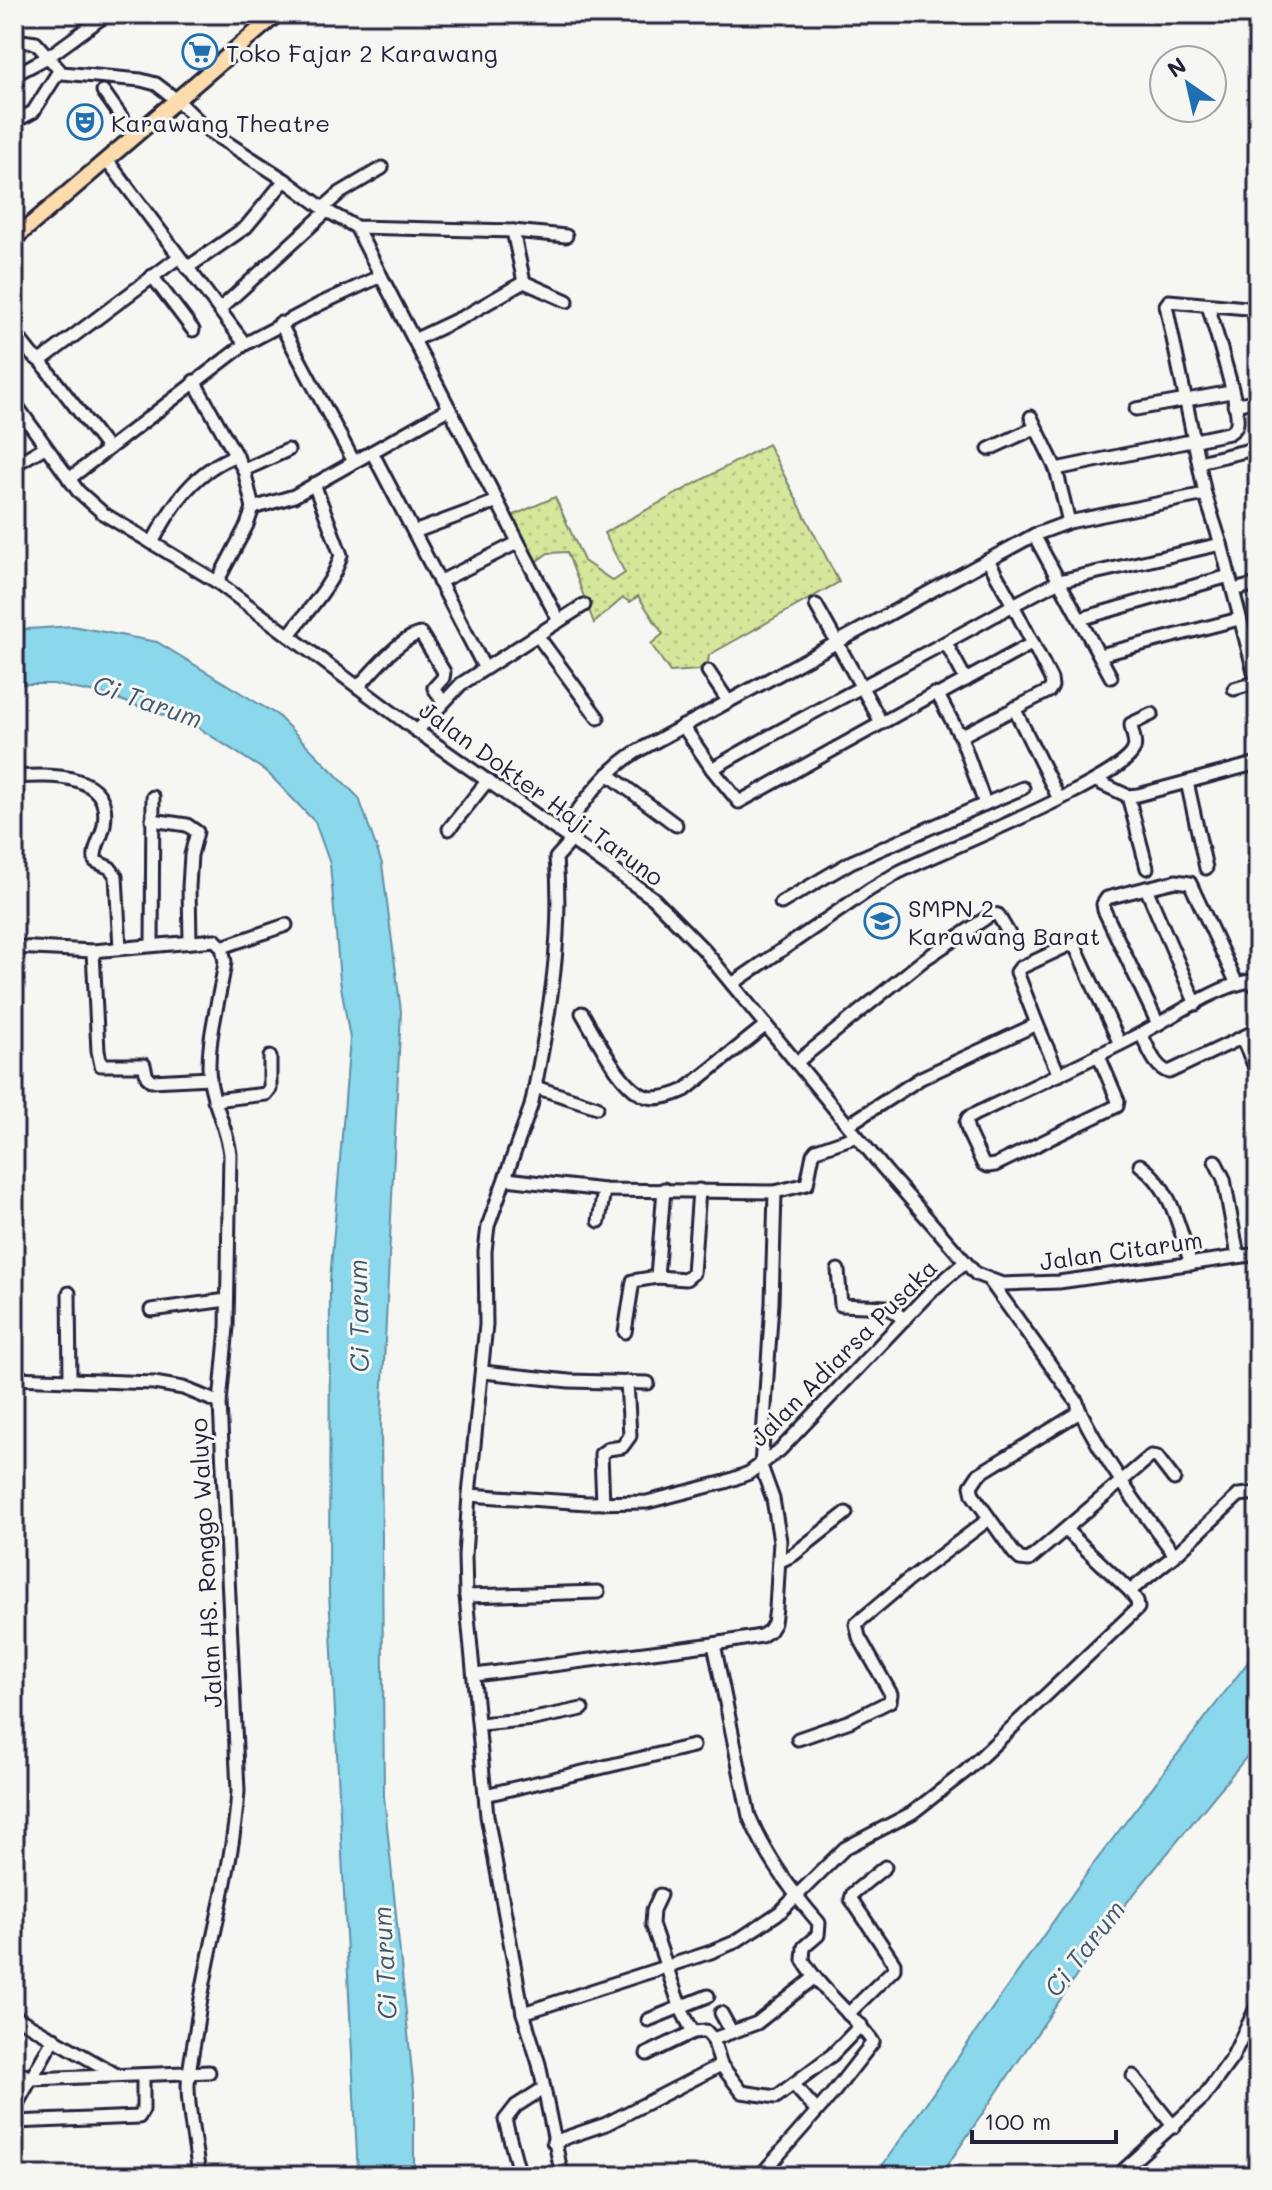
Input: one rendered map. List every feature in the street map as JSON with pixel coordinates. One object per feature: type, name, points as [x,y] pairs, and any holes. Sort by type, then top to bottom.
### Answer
[{"type":"main road","points":[[14,239],[277,14]]},
{"type":"street","points":[[14,75],[44,59],[107,14]]},
{"type":"street","points":[[14,40],[36,43],[44,59],[59,71],[156,84],[172,104],[209,131],[325,210],[356,227],[513,231],[566,236]]},
{"type":"street","points":[[14,122],[33,112],[59,71]]},
{"type":"street","points":[[103,91],[134,135]]},
{"type":"street","points":[[107,160],[245,344]]},
{"type":"street","points":[[220,309],[340,193],[382,168]]},
{"type":"street","points":[[187,268],[246,227],[285,180]]},
{"type":"street","points":[[356,227],[559,621]]},
{"type":"street","points":[[513,231],[516,257],[524,282],[567,301]]},
{"type":"street","points":[[40,361],[179,257]]},
{"type":"street","points":[[152,276],[193,330]]},
{"type":"street","points":[[69,479],[245,344],[280,323],[381,276]]},
{"type":"street","points":[[414,340],[465,316],[524,282]]},
{"type":"street","points":[[1234,689],[1257,682],[1205,494],[1166,305],[1169,301],[1256,309],[1258,330]]},
{"type":"street","points":[[1056,469],[1229,433],[1234,429],[1237,423],[1234,405],[1208,305]]},
{"type":"street","points":[[280,323],[354,462]]},
{"type":"street","points":[[14,332],[108,449]]},
{"type":"street","points":[[194,381],[244,470],[253,508],[217,582]]},
{"type":"street","points":[[1136,409],[1231,392]]},
{"type":"street","points":[[1234,405],[1258,400]]},
{"type":"street","name":"Jalan Dokter Haji Taruno","points":[[14,402],[69,479],[104,514],[217,582],[417,731],[653,898],[732,984],[964,1263],[990,1281]]},
{"type":"street","points":[[253,508],[294,496],[448,409]]},
{"type":"street","points":[[989,449],[1033,422],[1056,469],[1069,522]]},
{"type":"street","points":[[14,465],[45,447]]},
{"type":"street","points":[[1199,462],[1258,448]]},
{"type":"street","points":[[244,470],[288,450]]},
{"type":"street","points":[[372,452],[484,667]]},
{"type":"street","points":[[152,543],[167,515],[189,485],[211,468],[237,455]]},
{"type":"street","points":[[289,635],[322,592],[341,555],[314,484]]},
{"type":"street","points":[[562,2176],[539,2064],[523,2013],[485,1795],[465,1556],[483,1372],[488,1226],[535,1087],[553,979],[558,900],[556,858],[567,836],[620,761],[1034,535],[1069,522],[1205,494]]},
{"type":"street","points":[[414,532],[495,502]]},
{"type":"street","points":[[1034,535],[1111,677]]},
{"type":"street","points":[[439,582],[517,543]]},
{"type":"street","points":[[712,769],[1059,581],[1221,544]]},
{"type":"street","points":[[960,734],[968,733],[1049,691],[1052,686],[1033,643],[988,560]]},
{"type":"street","points":[[1080,619],[1229,576]]},
{"type":"street","points":[[1233,590],[1258,584]]},
{"type":"street","points":[[417,731],[461,684],[584,605]]},
{"type":"street","points":[[816,605],[881,722]]},
{"type":"street","points":[[1100,655],[1239,619]]},
{"type":"street","points":[[358,687],[395,650],[413,636],[421,634],[444,672],[434,688],[443,702]]},
{"type":"street","points":[[537,635],[598,718]]},
{"type":"street","points":[[946,643],[966,680]]},
{"type":"street","points":[[739,802],[881,722],[1033,643]]},
{"type":"street","points":[[708,671],[728,701]]},
{"type":"street","points":[[938,695],[960,734],[985,804]]},
{"type":"street","points":[[1014,708],[1059,799]]},
{"type":"street","points":[[732,984],[899,872],[1096,781],[1131,755],[1135,743],[1131,724],[1152,714]]},
{"type":"street","points":[[683,726],[712,769],[749,814]]},
{"type":"street","points":[[1096,781],[1128,796],[1258,763]]},
{"type":"street","points":[[608,774],[676,825]]},
{"type":"street","points":[[14,777],[76,779],[99,793],[106,813],[94,854],[95,861],[110,868],[116,876],[120,948]]},
{"type":"street","points":[[449,829],[488,780]]},
{"type":"street","points":[[1187,782],[1206,868]]},
{"type":"street","points":[[781,903],[851,862],[1023,788]]},
{"type":"street","points":[[1128,796],[1147,868]]},
{"type":"street","points":[[152,945],[153,797]]},
{"type":"street","points":[[152,820],[187,825],[197,832],[191,855],[190,941]]},
{"type":"street","points":[[1158,1024],[1103,904],[1107,898],[1176,881],[1190,883],[1237,984]]},
{"type":"street","points":[[1146,888],[1196,1004]]},
{"type":"street","points":[[797,1062],[925,959],[992,914],[998,915],[1009,934]]},
{"type":"street","points":[[14,947],[93,951],[215,940],[222,947],[286,925]]},
{"type":"street","points":[[1059,1075],[1017,972],[1069,945],[1076,948],[1081,957],[1120,1044]]},
{"type":"street","name":"Jalan HS. Ronggo Waluyo","points":[[199,2176],[190,2111],[189,2074],[201,1992],[235,1830],[238,1791],[220,1403],[227,1300],[230,1154],[227,1130],[214,1100],[210,1078],[210,1055],[225,962],[222,947]]},
{"type":"street","points":[[93,951],[98,1051],[103,1067],[144,1065],[147,1077],[152,1081],[210,1078]]},
{"type":"street","points":[[1098,1054],[1118,1101],[1117,1106],[995,1165],[983,1164],[969,1134],[968,1118],[1237,984],[1250,981],[1258,988]]},
{"type":"street","points":[[582,1013],[625,1082],[648,1097],[673,1095],[685,1090],[766,1025]]},
{"type":"street","points":[[848,1125],[921,1078],[1037,1024]]},
{"type":"street","points":[[1141,1034],[1162,1070],[1169,1072],[1258,1030]]},
{"type":"street","points":[[1242,1038],[1258,1074]]},
{"type":"street","points":[[214,1100],[266,1094],[270,1089],[270,1057]]},
{"type":"street","points":[[535,1087],[597,1107]]},
{"type":"street","points":[[506,1179],[604,1190],[775,1192],[807,1184],[816,1150],[857,1136]]},
{"type":"street","points":[[1215,1161],[1224,1179],[1238,1256]]},
{"type":"street","points":[[1140,1165],[1152,1174],[1168,1197],[1191,1264]]},
{"type":"street","points":[[657,1277],[664,1189]]},
{"type":"street","points":[[599,1221],[604,1190]]},
{"type":"street","points":[[625,1332],[633,1281],[657,1277],[686,1279],[693,1273],[699,1190]]},
{"type":"street","points":[[475,1675],[761,1636],[774,1623],[780,1561],[779,1522],[761,1466],[772,1303],[775,1192]]},
{"type":"street","name":"Jalan Citarum","points":[[990,1281],[1016,1285],[1059,1282],[1258,1254]]},
{"type":"street","name":"Jalan Adiarsa Pusaka","points":[[469,1495],[603,1503],[647,1502],[725,1482],[761,1466],[780,1450],[930,1292],[964,1263]]},
{"type":"street","points":[[838,1270],[841,1305],[887,1307],[905,1319]]},
{"type":"street","points":[[990,1281],[1077,1402],[1096,1443],[1120,1482],[1175,1555]]},
{"type":"street","points":[[69,1293],[70,1379]]},
{"type":"street","points":[[151,1310],[227,1300]]},
{"type":"street","points":[[483,1372],[569,1381],[648,1383]]},
{"type":"street","points":[[14,1378],[154,1383],[183,1388],[220,1403]]},
{"type":"street","points":[[603,1503],[601,1454],[608,1449],[622,1447],[630,1436],[627,1382]]},
{"type":"street","points":[[1079,1409],[1075,1415],[979,1474],[971,1486],[973,1495],[989,1519],[1020,1559],[1029,1560],[1151,1456],[1157,1457],[1174,1479]]},
{"type":"street","points":[[1130,1591],[1175,1555],[1239,1495],[1258,1493]]},
{"type":"street","points":[[780,1561],[793,1555],[846,1513]]},
{"type":"street","points":[[798,1739],[850,1721],[890,1701],[891,1694],[859,1637],[856,1624],[989,1519]]},
{"type":"street","points":[[523,2013],[722,1949],[758,1928],[796,1897],[845,1848],[912,1813],[966,1771],[1138,1608],[1130,1591],[1066,1530]]},
{"type":"street","points":[[466,1596],[598,1592]]},
{"type":"street","points":[[714,1644],[749,1816],[759,1840],[821,1929],[802,1952],[803,1960],[873,2042],[760,2176]]},
{"type":"street","points":[[480,1724],[534,1719],[582,1709]]},
{"type":"street","points":[[485,1795],[693,1746]]},
{"type":"street","points":[[848,2014],[894,1969],[894,1963],[851,1899],[853,1893],[885,1867]]},
{"type":"street","points":[[660,1895],[653,1910],[652,1924],[681,2009],[693,2032]]},
{"type":"street","points":[[713,2039],[757,2023],[815,1977]]},
{"type":"street","points":[[648,2020],[708,1996]]},
{"type":"street","points":[[1117,2176],[1203,2098],[1222,2074],[1256,2011]]},
{"type":"street","points":[[721,2013],[731,2031]]},
{"type":"street","points":[[14,2016],[115,2074]]},
{"type":"street","points":[[647,2054],[693,2032],[706,2031],[713,2039],[721,2065],[742,2092],[776,2097],[832,2055],[861,2025]]},
{"type":"street","points":[[14,2109],[54,2038]]},
{"type":"street","points":[[553,2142],[606,2124],[721,2065]]},
{"type":"street","points":[[14,2070],[32,2079],[209,2072]]},
{"type":"street","points":[[14,2122],[139,2117],[143,2110],[143,2075]]},
{"type":"street","points":[[1133,2076],[1174,2127]]},
{"type":"street","points":[[794,2085],[817,2111]]},
{"type":"street","points":[[520,2176],[505,2120],[516,2106],[544,2088]]},
{"type":"green space","points":[[768,444],[839,582],[709,655],[708,663],[699,670],[670,672],[651,644],[663,634],[638,596],[630,602],[623,598],[594,623],[567,552],[548,553],[534,563],[505,519],[555,497],[584,561],[613,581],[625,573],[604,533]]},
{"type":"water","name":"Ci Tarum","points":[[72,626],[157,642],[277,715],[359,798],[382,864],[401,1011],[381,1424],[384,1796],[414,2092],[414,2176],[358,2176],[329,1592],[330,1280],[350,1039],[340,980],[330,864],[315,822],[267,772],[197,727],[109,696],[53,684],[14,684],[14,630]]},
{"type":"water","name":"Ci Tarum","points":[[1258,1649],[1258,1743],[1124,1906],[940,2176],[875,2176],[1092,1866]]},
{"type":"place","name":"Toko Fajar 2 Karawang","points":[[200,52]]},
{"type":"place","name":"Karawang Theatre","points":[[85,122]]},
{"type":"place","name":"SMPN 2 Karawang Barat","points":[[882,921]]}]
